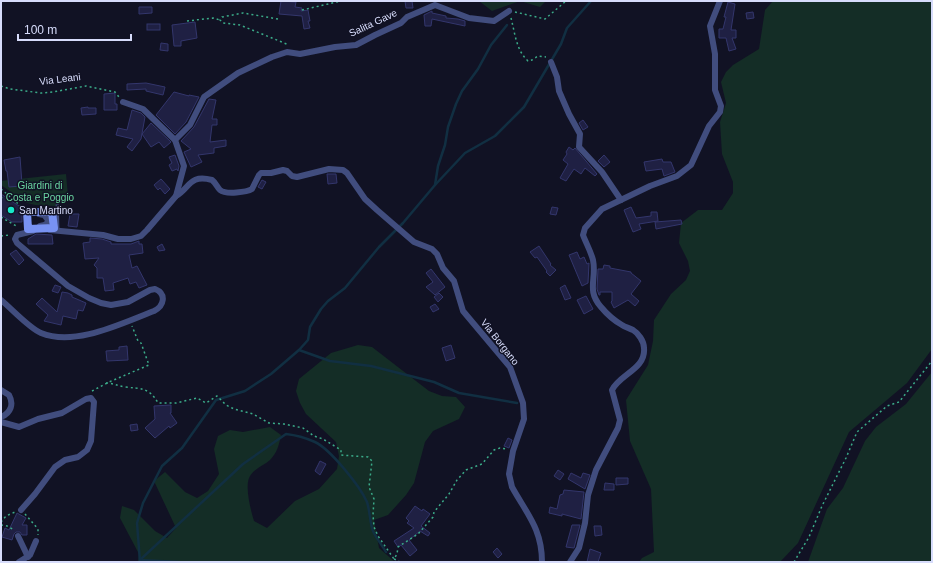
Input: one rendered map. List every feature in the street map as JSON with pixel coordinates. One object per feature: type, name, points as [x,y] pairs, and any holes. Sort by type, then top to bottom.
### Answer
[{"type":"street","points":[[570,562],[579,548],[585,523],[588,494],[596,470],[618,428],[620,420],[612,390],[616,383],[634,369],[642,359],[644,348],[641,338],[634,330],[622,325],[601,308],[595,300],[592,289],[594,275],[592,260],[583,234],[585,228],[602,209],[650,186],[677,176],[690,165],[709,126],[720,112],[722,106],[715,90],[715,54],[710,26],[720,1]]},
{"type":"street","name":"Salita Gave","points":[[174,140],[190,125],[204,97],[238,73],[272,57],[287,52],[300,54],[335,47],[356,45],[374,35],[401,24],[407,17],[435,5],[469,18],[494,21],[509,10]]},
{"type":"street","points":[[551,62],[557,77],[559,90],[569,114],[580,134],[579,147],[602,172],[621,200]]},
{"type":"street","points":[[26,231],[58,230],[103,235],[118,239],[131,239],[141,236],[176,196],[184,166],[174,140],[143,109],[122,102]]},
{"type":"street","name":"Via Borgano","points":[[176,196],[182,192],[190,182],[197,180],[212,180],[223,191],[246,192],[252,189],[258,175],[262,173],[271,173],[283,170],[287,171],[292,176],[297,177],[329,169],[343,170],[347,173],[365,199],[377,210],[414,242],[432,249],[437,254],[443,268],[454,281],[463,311],[510,367],[523,403],[524,418],[514,451]]},
{"type":"street","points":[[1,300],[40,333],[53,336],[77,337],[130,320],[157,309],[163,301],[162,294],[158,290],[152,289],[128,302],[111,305],[101,303],[79,293],[59,279],[17,243],[15,239],[16,236],[26,231],[54,228],[52,212],[27,212],[26,231]]},
{"type":"street","points":[[1,390],[10,395],[12,404],[7,414],[1,417]]},
{"type":"street","points":[[1,422],[19,427],[38,419],[62,413],[89,398],[94,402],[91,441],[87,450],[78,457],[66,460],[55,467],[21,510]]},
{"type":"street","points":[[514,451],[509,474],[510,481],[535,526],[541,544],[542,562]]},
{"type":"street","points":[[18,536],[28,557]]},
{"type":"street","points":[[19,562],[28,557],[36,541]]},
{"type":"lane","points":[[56,198],[58,230]]},
{"type":"path","points":[[302,10],[341,1]]},
{"type":"path","points":[[551,62],[548,57],[538,56],[528,61],[523,56],[519,48],[509,10],[545,19],[566,1]]},
{"type":"path","points":[[220,20],[222,17],[243,13],[278,19]]},
{"type":"path","points":[[187,20],[213,18],[220,20],[222,23],[240,25],[291,46]]},
{"type":"path","name":"Via Leani","points":[[1,86],[10,89],[41,93],[86,86],[115,92],[122,102]]},
{"type":"path","points":[[1,189],[27,212]]},
{"type":"path","points":[[1,217],[15,227],[26,231]]},
{"type":"path","points":[[89,398],[92,392],[106,384],[149,365],[130,320]]},
{"type":"path","points":[[794,562],[809,537],[857,432],[887,406],[899,402],[932,361]]},
{"type":"path","points":[[106,384],[113,383],[124,387],[136,387],[146,390],[154,396],[158,403],[176,403],[197,398],[206,403],[217,396],[226,405],[234,409],[253,414],[269,423],[304,428],[314,436],[335,445],[341,450],[341,455],[368,457],[372,461],[369,488],[374,499],[374,527],[378,536],[394,559],[400,561]]},
{"type":"path","points":[[394,559],[397,554],[398,547],[418,534],[433,517],[434,512],[466,470],[478,466],[494,450],[500,448],[514,451]]},
{"type":"path","points":[[1,522],[6,516],[21,510],[38,529],[36,541]]},
{"type":"path","points":[[1,525],[7,526],[16,531],[18,536]]},
{"type":"green space","points":[[479,1],[520,1],[492,11]]},
{"type":"green space","points":[[520,1],[546,1],[540,7]]},
{"type":"green space","points":[[773,1],[932,1],[932,349],[907,383],[849,432],[798,543],[780,562],[639,562],[642,558],[654,552],[651,489],[630,441],[626,400],[648,365],[653,341],[654,320],[671,294],[686,280],[690,271],[688,261],[679,243],[681,223],[698,210],[722,210],[733,193],[733,182],[722,154],[720,122],[726,103],[721,82],[726,72],[733,65],[759,49],[765,10]]},
{"type":"green space","name":"Giardini di Costa e Poggio","points":[[66,174],[68,196],[55,198],[56,206],[27,203],[1,185],[1,181]]},
{"type":"green space","points":[[358,345],[372,347],[429,391],[442,396],[456,397],[465,407],[459,419],[433,431],[425,442],[414,483],[406,495],[388,515],[374,520],[379,548],[395,562],[138,562],[139,554],[120,518],[122,506],[134,510],[155,531],[167,538],[176,528],[154,481],[165,472],[185,492],[197,498],[208,491],[219,474],[214,449],[218,436],[230,430],[243,432],[270,427],[281,435],[274,455],[249,478],[248,494],[254,521],[267,528],[295,501],[319,489],[337,469],[339,456],[336,442],[306,414],[300,403],[296,391],[299,379],[331,353]]},
{"type":"green space","points":[[932,372],[932,562],[808,562],[827,509],[843,488],[865,441],[876,427],[906,404]]},
{"type":"building","points":[[281,1],[296,2],[295,7],[302,8],[301,11],[308,10],[310,21],[308,21],[310,28],[304,29],[302,16],[279,14]]},
{"type":"building","points":[[405,1],[412,1],[413,8],[406,8]]},
{"type":"building","points":[[728,2],[735,4],[731,30],[736,30],[736,38],[732,38],[736,49],[729,51],[726,38],[719,38],[719,29],[723,29],[726,17],[724,17]]},
{"type":"building","points":[[139,7],[152,7],[152,13],[139,14]]},
{"type":"building","points":[[432,11],[432,13],[446,16],[446,18],[465,21],[465,26],[432,19],[431,26],[425,26],[424,15]]},
{"type":"building","points":[[753,12],[754,18],[747,19],[746,13]]},
{"type":"building","points":[[195,22],[197,38],[181,41],[181,46],[174,46],[172,25]]},
{"type":"building","points":[[147,24],[160,24],[160,30],[147,30]]},
{"type":"building","points":[[161,43],[168,44],[168,51],[160,50]]},
{"type":"building","points":[[146,83],[165,87],[163,95],[146,91],[146,89],[127,90],[127,84]]},
{"type":"building","points":[[174,92],[199,97],[186,122],[175,134],[156,115]]},
{"type":"building","points":[[115,93],[115,104],[117,104],[117,110],[104,110],[104,94]]},
{"type":"building","points":[[209,99],[216,100],[212,119],[217,119],[217,125],[212,125],[210,142],[226,140],[226,146],[214,148],[214,153],[198,155],[202,162],[191,167],[184,152],[191,149],[181,141],[194,127]]},
{"type":"building","points":[[81,108],[96,108],[96,114],[82,115]]},
{"type":"building","points":[[132,110],[141,113],[145,117],[141,139],[132,151],[127,147],[133,139],[116,135],[118,128],[127,130]]},
{"type":"building","points":[[583,120],[588,127],[583,130],[579,123]]},
{"type":"building","points":[[151,123],[171,142],[164,148],[159,142],[151,147],[142,134]]},
{"type":"building","points":[[569,147],[573,150],[575,148],[597,174],[595,176],[585,168],[581,174],[574,169],[566,181],[560,178],[568,164],[563,160]]},
{"type":"building","points":[[175,155],[179,166],[178,171],[177,169],[172,171],[169,165],[172,163],[169,157]]},
{"type":"building","points":[[604,155],[610,162],[604,167],[598,161]]},
{"type":"building","points":[[20,157],[22,184],[20,184],[21,186],[9,187],[4,160]]},
{"type":"building","points":[[662,159],[663,162],[671,162],[675,172],[664,176],[662,169],[646,171],[644,162]]},
{"type":"building","points":[[327,174],[336,174],[337,183],[328,184]]},
{"type":"building","points":[[161,179],[170,189],[165,194],[160,188],[158,190],[154,185]]},
{"type":"building","points":[[262,180],[266,182],[262,189],[258,187]]},
{"type":"building","name":"San Martino","points":[[1,194],[22,208],[19,212],[22,213],[22,222],[12,222],[1,215]]},
{"type":"building","points":[[552,207],[558,208],[556,215],[550,214]]},
{"type":"building","points":[[631,207],[636,218],[651,216],[651,212],[657,212],[658,221],[639,224],[641,229],[633,232],[624,210]]},
{"type":"building","points":[[70,214],[79,214],[77,227],[68,226]]},
{"type":"building","points":[[681,220],[682,224],[656,229],[655,222]]},
{"type":"building","points":[[36,234],[52,235],[53,244],[28,244],[28,239]]},
{"type":"building","points":[[90,238],[102,239],[111,242],[111,244],[131,244],[139,241],[139,244],[142,244],[143,253],[129,255],[132,268],[137,266],[147,285],[139,288],[136,282],[130,284],[128,278],[113,283],[114,290],[105,291],[103,278],[97,278],[97,268],[94,265],[99,258],[85,259],[83,243],[90,242]]},
{"type":"building","points":[[162,244],[165,250],[159,251],[157,247]]},
{"type":"building","points":[[539,246],[551,264],[550,265],[556,270],[550,276],[537,257],[535,258],[530,252]]},
{"type":"building","points":[[16,250],[24,260],[19,265],[10,254]]},
{"type":"building","points":[[577,252],[580,259],[584,257],[587,264],[589,263],[588,283],[582,286],[569,255]]},
{"type":"building","points":[[604,265],[610,266],[610,268],[631,272],[641,281],[631,294],[639,301],[635,306],[628,300],[614,308],[611,302],[612,292],[600,292],[599,295],[597,289],[598,269],[603,269]]},
{"type":"building","points":[[431,269],[445,287],[435,295],[426,287],[433,282],[426,273]]},
{"type":"building","points":[[55,285],[61,287],[58,293],[52,291]]},
{"type":"building","points":[[565,285],[571,298],[565,300],[560,288]]},
{"type":"building","points":[[62,292],[68,293],[72,295],[72,297],[86,303],[83,311],[78,310],[76,319],[63,316],[61,325],[44,321],[48,315],[36,304],[42,298],[57,312]]},
{"type":"building","points":[[439,293],[443,297],[438,302],[434,297]]},
{"type":"building","points":[[586,296],[593,309],[584,314],[577,300]]},
{"type":"building","points":[[435,304],[439,309],[433,312],[430,307]]},
{"type":"building","points":[[451,345],[455,358],[446,361],[442,348]]},
{"type":"building","points":[[127,346],[128,360],[107,361],[106,351],[119,350],[119,347]]},
{"type":"building","points":[[171,405],[170,413],[177,423],[170,428],[169,426],[155,438],[145,428],[155,419],[154,406]]},
{"type":"building","points":[[137,424],[138,430],[131,431],[130,425]]},
{"type":"building","points":[[508,438],[512,440],[509,448],[504,446]]},
{"type":"building","points":[[320,461],[326,464],[320,475],[315,471]]},
{"type":"building","points":[[558,470],[564,474],[560,480],[554,476]]},
{"type":"building","points":[[571,473],[581,478],[583,473],[590,475],[585,489],[568,479]]},
{"type":"building","points":[[616,478],[628,478],[628,484],[616,485]]},
{"type":"building","points":[[605,483],[614,484],[614,490],[604,490]]},
{"type":"building","points":[[564,490],[584,492],[581,519],[562,514],[562,516],[549,513],[550,507],[557,509],[560,495],[563,494]]},
{"type":"building","points":[[415,506],[430,514],[421,526],[430,533],[428,536],[420,531],[409,540],[417,550],[410,556],[401,545],[398,547],[394,541],[414,528],[407,523],[409,521],[406,518]]},
{"type":"building","points":[[17,513],[26,518],[22,525],[27,525],[27,535],[22,535],[20,532],[16,532],[12,540],[2,537],[5,528],[9,530]]},
{"type":"building","points":[[572,525],[580,525],[574,548],[566,547]]},
{"type":"building","points":[[594,526],[601,526],[602,535],[595,536]]},
{"type":"building","points":[[497,548],[502,554],[498,558],[493,552]]},
{"type":"building","points":[[590,549],[601,553],[598,562],[587,562]]},
{"type":"waterway","points":[[140,562],[137,523],[143,503],[162,466],[182,448],[216,400],[245,391],[271,374],[299,350],[308,340],[310,327],[321,309],[328,301],[345,288],[379,247],[403,223],[435,185],[465,153],[495,136],[524,107],[561,44],[567,28],[591,1]]},
{"type":"waterway","points":[[435,185],[438,166],[445,145],[448,127],[456,104],[462,91],[478,69],[491,45],[507,25]]},
{"type":"waterway","points":[[299,350],[330,361],[371,366],[434,382],[459,393],[517,403]]},
{"type":"waterway","points":[[141,559],[243,464],[286,434],[315,442],[328,452],[344,469],[367,502],[373,531],[386,552]]},
{"type":"waterway","points":[[140,560],[178,562]]},
{"type":"place","name":"San Martino","points":[[11,210]]}]
